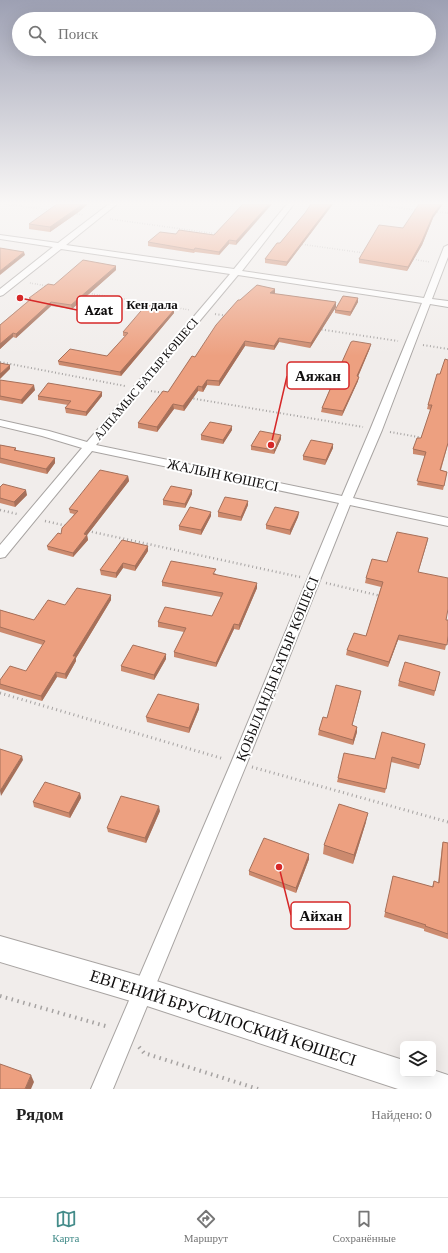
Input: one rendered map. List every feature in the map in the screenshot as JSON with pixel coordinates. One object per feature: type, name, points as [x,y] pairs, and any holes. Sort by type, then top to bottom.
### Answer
[{"type":"main road","name":"ЕВГЕНИЙ БРУСИЛОСКИЙ КӨШЕСІ","points":[[0,949],[144,991],[444,1089]]},
{"type":"street","points":[[0,293],[47,255]]},
{"type":"street","points":[[121,255],[448,304]]},
{"type":"street","name":"АЛПАМЫС БАТЫР КӨШЕСІ","points":[[0,554],[250,255]]},
{"type":"street","name":"ҚОБЫЛАНДЫ БАТЫР КӨШЕСІ","points":[[102,1089],[239,763],[376,430],[445,255]]},
{"type":"street","name":"ЖАЛЫН КӨШЕСІ","points":[[0,423],[45,433],[90,447],[448,522]]},
{"type":"path","points":[[410,259],[441,263]]},
{"type":"path","points":[[410,343],[448,349]]},
{"type":"path","points":[[0,362],[168,394]]},
{"type":"path","points":[[183,396],[426,439]]},
{"type":"path","points":[[0,510],[68,526]]},
{"type":"path","points":[[83,530],[313,580],[388,598]]},
{"type":"path","points":[[0,693],[448,822]]},
{"type":"building","points":[[0,255],[20,255],[0,271]]},
{"type":"building","points":[[268,255],[292,255],[287,262],[265,259]]},
{"type":"building","points":[[361,255],[415,255],[408,267],[359,259]]},
{"type":"building","points":[[83,260],[116,266],[71,305],[51,302],[16,334],[13,333],[0,344],[0,325],[31,299],[29,298],[48,284],[54,285]]},
{"type":"building","points":[[257,285],[275,289],[270,293],[336,302],[311,343],[279,338],[274,346],[245,341],[219,381],[207,380],[202,387],[198,386],[183,406],[173,404],[157,427],[138,423],[163,391],[168,392],[192,356],[195,357],[216,325],[238,300],[240,300]]},
{"type":"building","points":[[343,296],[358,298],[351,312],[335,310]]},
{"type":"building","points":[[146,305],[174,310],[120,372],[58,361],[70,349],[107,356],[128,333],[123,332]]},
{"type":"building","points":[[351,342],[371,344],[357,376],[359,377],[343,411],[322,408],[332,385],[325,384],[331,372],[337,373]]},
{"type":"building","points":[[445,359],[448,360],[448,443],[440,470],[447,472],[444,486],[417,481],[426,452],[413,449],[417,438],[421,438],[432,405],[428,405],[437,374],[440,374]]},
{"type":"building","points":[[0,363],[10,365],[0,374]]},
{"type":"building","points":[[0,380],[34,385],[21,400],[0,396]]},
{"type":"building","points":[[48,383],[102,392],[86,412],[65,408],[71,401],[38,396]]},
{"type":"building","points":[[210,422],[232,426],[223,440],[201,435]]},
{"type":"building","points":[[260,431],[281,435],[274,450],[251,446]]},
{"type":"building","points":[[311,440],[333,444],[326,460],[303,456]]},
{"type":"building","points":[[0,445],[16,448],[14,450],[55,458],[46,469],[0,458]]},
{"type":"building","points":[[100,470],[128,476],[84,534],[87,535],[73,553],[47,546],[58,533],[61,534],[62,528],[78,511],[69,509]]},
{"type":"building","points":[[3,484],[26,490],[14,502],[0,498],[0,487]]},
{"type":"building","points":[[171,486],[192,490],[185,504],[163,500]]},
{"type":"building","points":[[225,497],[248,501],[241,517],[218,512]]},
{"type":"building","points":[[190,507],[211,512],[201,530],[179,526]]},
{"type":"building","points":[[275,507],[299,512],[290,530],[266,525]]},
{"type":"building","points":[[397,532],[428,538],[418,572],[448,578],[448,609],[446,620],[448,620],[448,636],[447,645],[399,635],[389,662],[347,650],[354,633],[366,636],[383,582],[366,578],[372,559],[387,562]]},
{"type":"building","points":[[122,540],[148,546],[135,566],[123,563],[116,573],[100,570]]},
{"type":"building","points":[[171,561],[216,569],[213,574],[257,583],[239,625],[234,624],[216,663],[174,652],[186,628],[158,622],[165,607],[212,616],[223,593],[162,582]]},
{"type":"building","points":[[77,588],[111,595],[73,656],[76,656],[65,674],[56,672],[41,696],[0,684],[0,680],[10,666],[26,671],[45,641],[0,627],[0,610],[34,620],[48,600],[65,605]]},
{"type":"building","points":[[133,645],[166,654],[154,675],[121,666]]},
{"type":"building","points":[[405,662],[440,672],[435,691],[399,681]]},
{"type":"building","points":[[336,685],[361,691],[352,725],[357,727],[353,740],[319,730],[323,717],[327,718]]},
{"type":"building","points":[[158,694],[199,704],[189,728],[146,717]]},
{"type":"building","points":[[382,732],[425,744],[420,765],[392,757],[386,789],[338,778],[344,753],[375,759]]},
{"type":"building","points":[[0,749],[22,756],[0,791]]},
{"type":"building","points":[[45,782],[80,793],[69,813],[33,802]]},
{"type":"building","points":[[121,796],[159,806],[145,838],[107,828]]},
{"type":"building","points":[[339,804],[368,813],[354,855],[324,845]]},
{"type":"building","points":[[264,838],[309,854],[296,888],[249,871]]},
{"type":"building","points":[[443,842],[448,843],[448,934],[425,926],[426,925],[385,912],[393,876],[433,887],[434,881],[439,883]]},
{"type":"building","points":[[0,1064],[31,1075],[25,1089],[0,1089]]},
{"type":"place","name":"Azat","points":[[20,298]]},
{"type":"place","name":"Аяжан","points":[[271,445]]},
{"type":"place","name":"Айхан","points":[[279,867]]},
{"type":"district","name":"Кен дала","points":[[152,304]]}]
